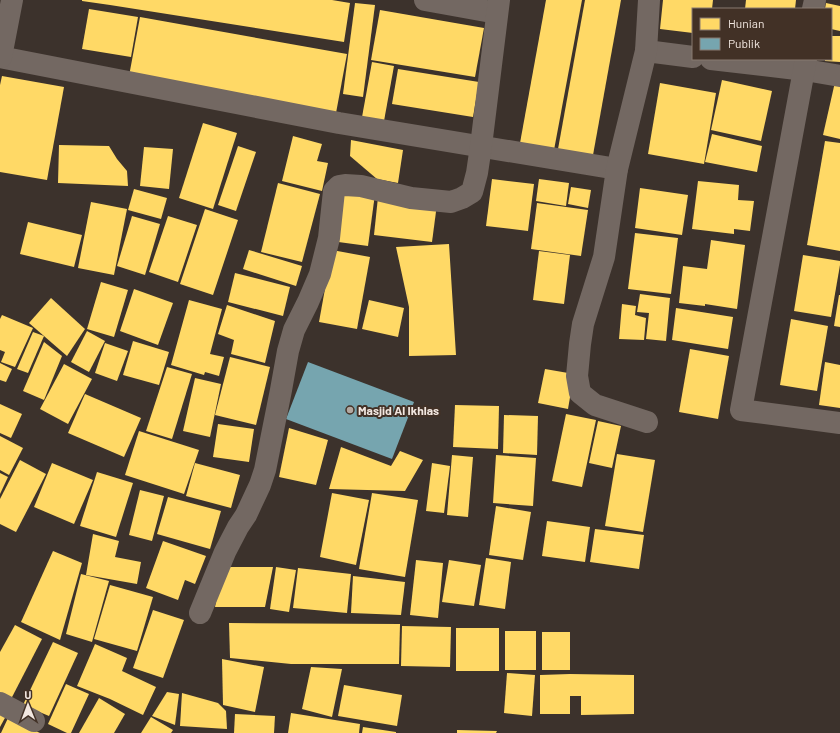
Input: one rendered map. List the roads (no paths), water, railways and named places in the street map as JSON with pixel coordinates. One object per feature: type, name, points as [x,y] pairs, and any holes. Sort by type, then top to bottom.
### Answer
[{"type":"street","points":[[12,0],[1,57],[339,123],[617,169]]},
{"type":"street","points":[[200,613],[225,552],[246,515],[266,470],[288,351],[294,330],[320,274],[328,238],[334,191],[339,186],[344,185],[361,186],[411,198],[451,202],[472,192],[477,173],[481,146],[498,6],[425,0]]},
{"type":"street","points":[[647,422],[595,405],[580,393],[577,376],[583,324],[604,257],[617,169],[646,51],[649,0]]},
{"type":"street","points":[[646,51],[692,57]]},
{"type":"street","points":[[727,60],[805,65],[840,76]]},
{"type":"street","points":[[805,65],[741,410],[840,423]]},
{"type":"street","points":[[0,703],[34,721]]},
{"type":"place","name":"Masjid Al Ikhlas","points":[[350,410]]}]
